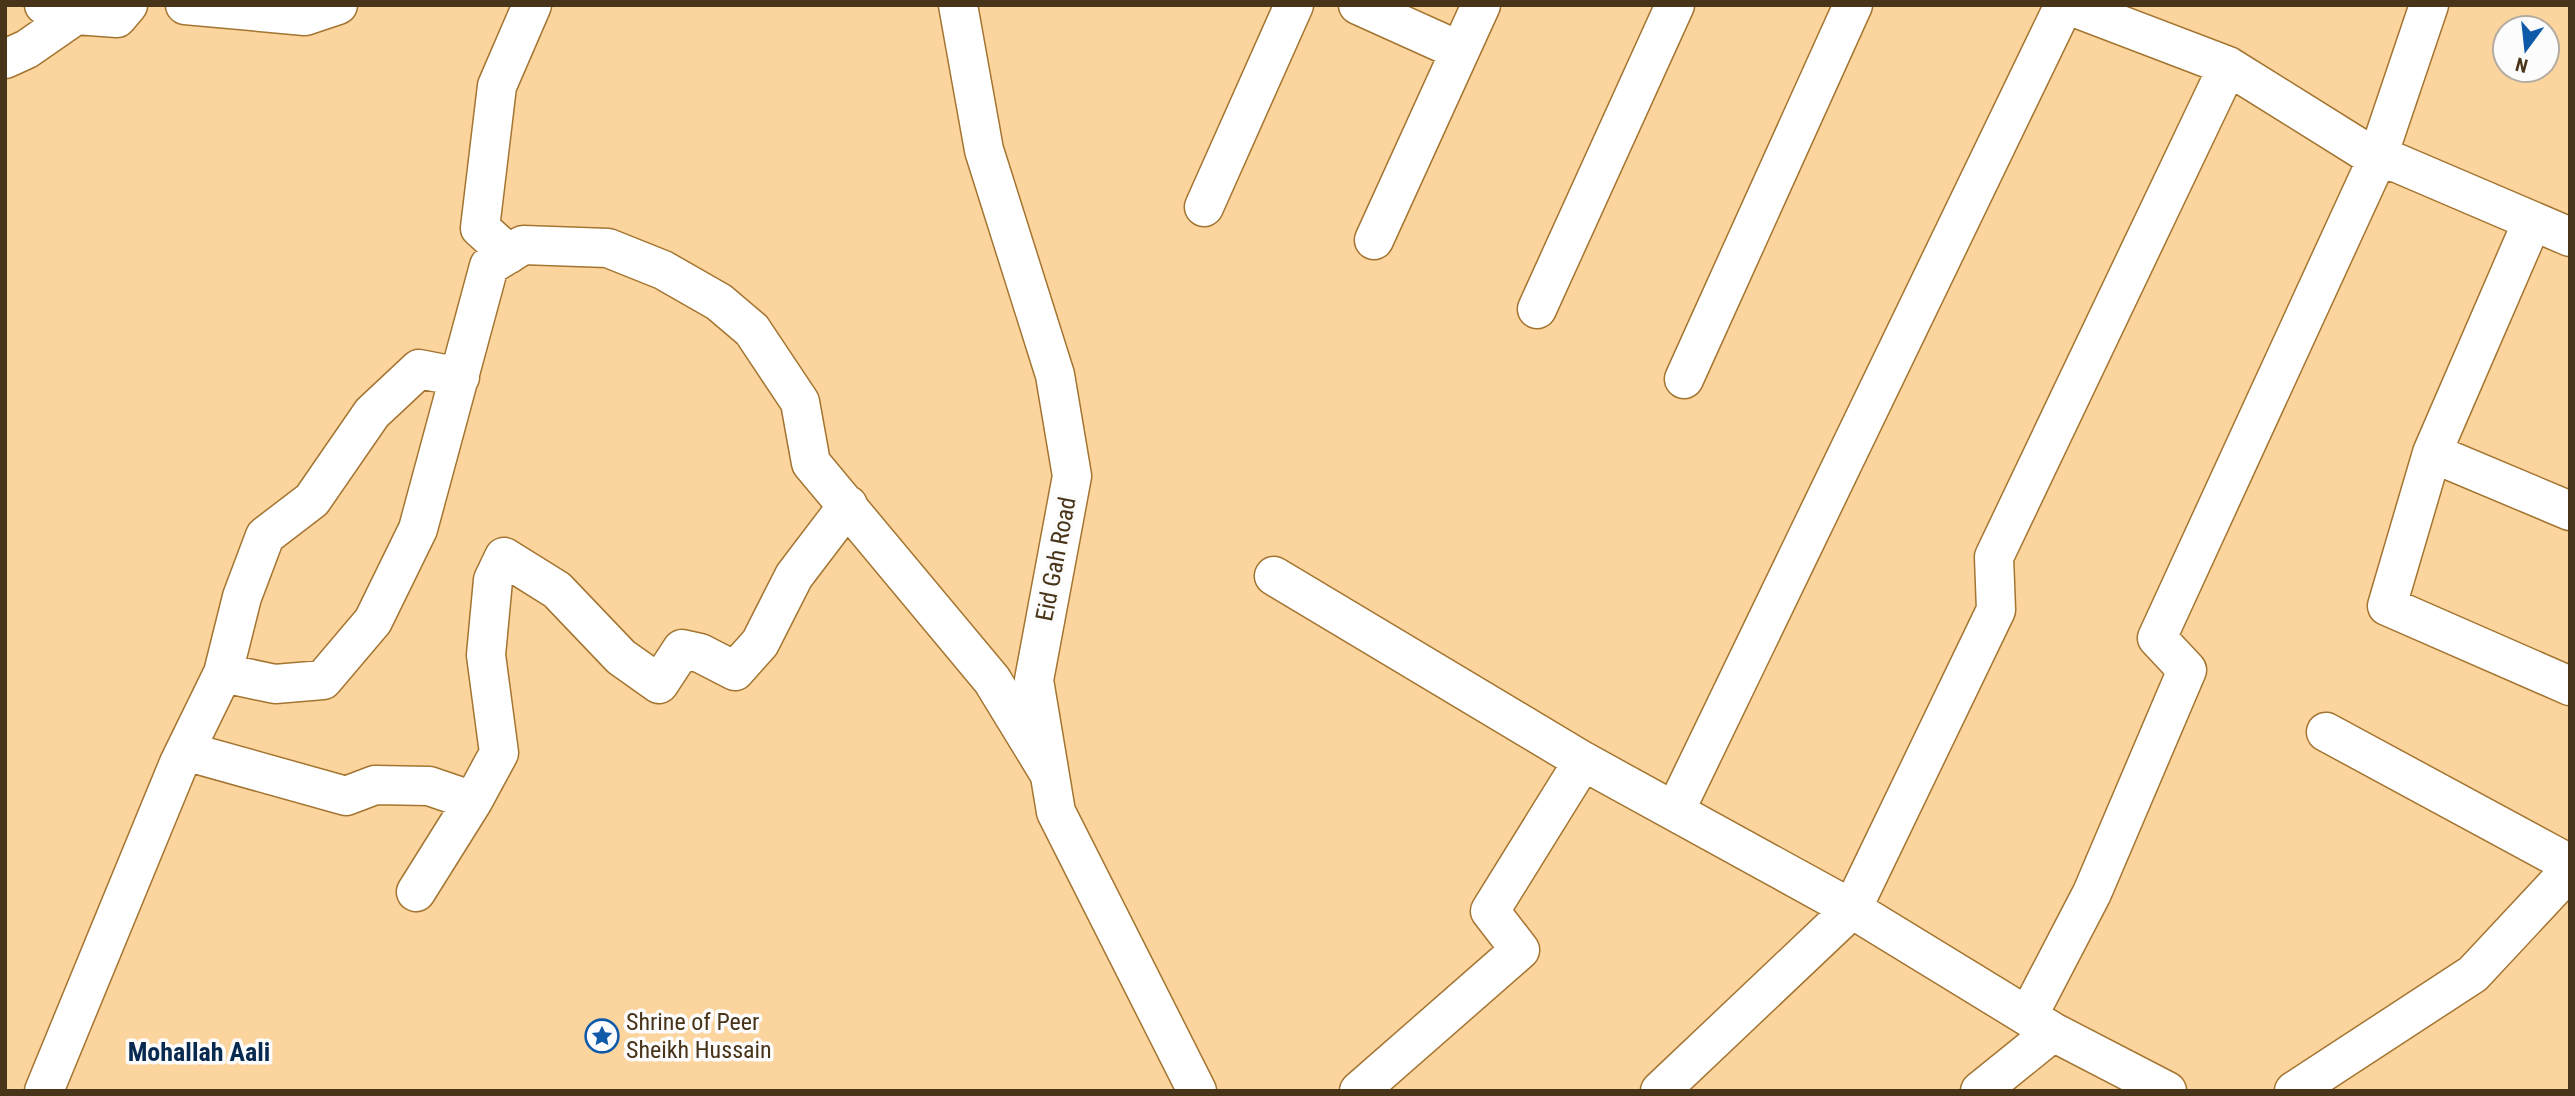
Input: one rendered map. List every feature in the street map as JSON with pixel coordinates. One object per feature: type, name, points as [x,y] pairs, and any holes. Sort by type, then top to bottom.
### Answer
[{"type":"street","points":[[5,59],[27,49],[60,10],[117,18],[128,5]]},
{"type":"street","points":[[185,5],[305,16],[338,5]]},
{"type":"street","points":[[509,254],[480,228],[497,86],[532,5]]},
{"type":"street","name":"Eid Gah Road","points":[[958,5],[984,150],[1055,375],[1072,475],[1034,680],[1056,812],[1197,1091]]},
{"type":"street","points":[[1204,207],[1294,5]]},
{"type":"street","points":[[1357,5],[1460,51]]},
{"type":"street","points":[[1374,240],[1481,5]]},
{"type":"street","points":[[1537,309],[1675,5]]},
{"type":"street","points":[[1684,379],[1853,5]]},
{"type":"street","points":[[1675,811],[2066,5],[2228,66],[2377,159],[2398,163],[2570,237]]},
{"type":"street","points":[[1980,1091],[2040,1024],[2092,893],[2188,670],[2157,638],[2377,159],[2429,5]]},
{"type":"street","points":[[1660,1091],[1852,909],[1996,610],[1994,557],[2228,66]]},
{"type":"street","points":[[2532,222],[2432,453],[2387,606],[2570,686]]},
{"type":"street","points":[[223,673],[275,684],[323,680],[373,621],[418,529],[489,266],[523,245],[608,248],[663,270],[719,302],[752,330],[800,402],[811,463],[992,680],[1047,770]]},
{"type":"street","points":[[44,1091],[185,751],[223,673],[242,597],[265,536],[312,500],[372,413],[419,369],[460,377]]},
{"type":"street","points":[[2432,453],[2570,511]]},
{"type":"street","points":[[416,892],[473,801],[499,753],[486,655],[493,580],[504,557],[557,590],[621,657],[659,684],[682,649],[700,653],[735,671],[760,642],[794,576],[848,505]]},
{"type":"street","points":[[1275,576],[1583,761],[1852,909],[2040,1024],[2167,1091]]},
{"type":"street","points":[[2326,732],[2570,864]]},
{"type":"street","points":[[185,751],[346,796],[375,785],[429,786],[473,801]]},
{"type":"street","points":[[1359,1091],[1520,950],[1490,911],[1583,761]]},
{"type":"street","points":[[2294,1091],[2473,974],[2570,870]]},
{"type":"place","name":"Shrine of Peer Sheikh Hussain","points":[[602,1036]]},
{"type":"district","name":"Mohallah Aali","points":[[199,1052]]}]
